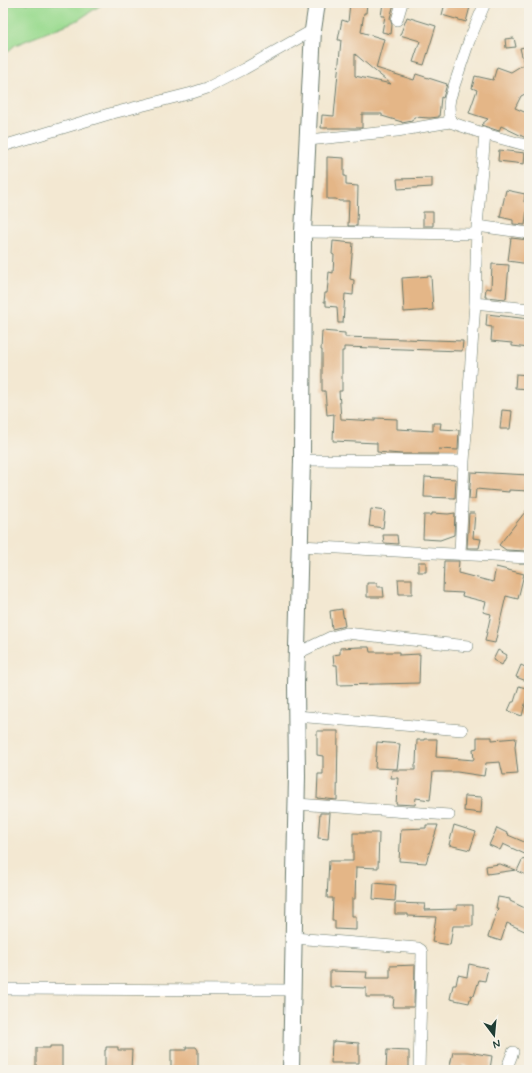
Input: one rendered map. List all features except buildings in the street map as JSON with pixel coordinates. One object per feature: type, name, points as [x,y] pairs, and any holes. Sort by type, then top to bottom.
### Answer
[{"type":"main road","points":[[291,1070],[297,804],[296,716],[302,460],[303,232],[313,30],[317,3]]},
{"type":"street","points":[[397,20],[402,3]]},
{"type":"street","points":[[450,122],[450,98],[469,41],[485,3]]},
{"type":"street","points":[[3,146],[109,114],[207,88],[313,30]]},
{"type":"street","points":[[308,140],[397,131],[450,122],[485,134],[529,146]]},
{"type":"street","points":[[460,554],[464,461],[475,303],[477,230],[485,134]]},
{"type":"street","points":[[303,232],[477,230],[529,233]]},
{"type":"street","points":[[475,303],[529,309]]},
{"type":"street","points":[[302,460],[464,461]]},
{"type":"street","points":[[300,546],[529,558]]},
{"type":"street","points":[[298,654],[331,637],[346,633],[468,646]]},
{"type":"street","points":[[296,716],[462,730]]},
{"type":"street","points":[[297,804],[448,815]]},
{"type":"street","points":[[294,938],[418,948],[421,950],[419,1070]]},
{"type":"street","points":[[3,989],[293,990]]},
{"type":"street","points":[[506,1070],[513,1052]]},
{"type":"green space","points":[[3,3],[104,3],[78,20],[15,45],[3,56]]}]
